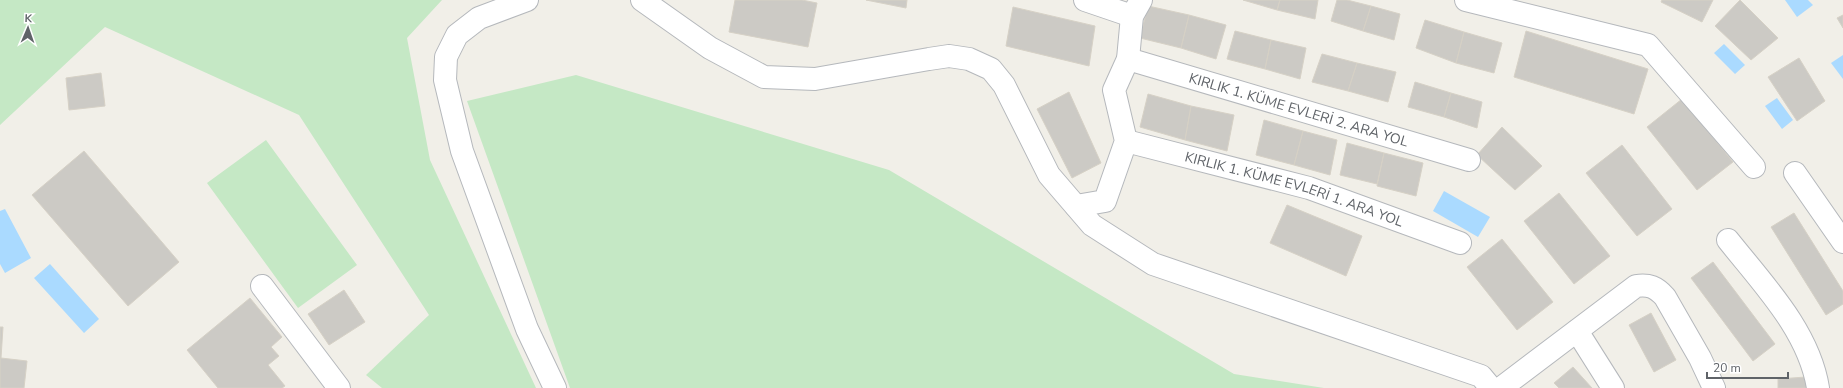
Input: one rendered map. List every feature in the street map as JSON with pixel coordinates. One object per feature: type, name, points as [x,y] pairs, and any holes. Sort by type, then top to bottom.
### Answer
[{"type":"street","points":[[527,0],[479,18],[457,35],[446,57],[445,80],[462,151],[527,329],[555,388]]},
{"type":"street","points":[[642,0],[710,48],[764,77],[815,79],[885,65],[949,56],[969,59],[991,69],[1004,85],[1049,175],[1092,225],[1153,264],[1486,382]]},
{"type":"street","points":[[1076,206],[1105,201],[1126,141],[1114,90],[1128,59],[1137,8],[1084,0]]},
{"type":"street","points":[[1466,0],[1648,45],[1754,168]]},
{"type":"street","name":"KIRLIK 1. KÜME EVLERİ 2. ARA YOL","points":[[1128,59],[1469,160]]},
{"type":"street","name":"KIRLIK 1. KÜME EVLERİ 1. ARA YOL","points":[[1126,141],[1309,188],[1460,243]]},
{"type":"street","points":[[1795,173],[1843,242]]},
{"type":"street","points":[[1728,240],[1778,304],[1802,340],[1815,369],[1818,388]]},
{"type":"street","points":[[1501,388],[1636,286],[1646,285],[1658,289],[1666,297],[1700,358],[1714,388]]},
{"type":"street","points":[[262,286],[339,388]]},
{"type":"street","points":[[1577,331],[1613,388]]},
{"type":"green space","points":[[0,0],[442,0],[407,38],[430,160],[536,388],[382,388],[366,375],[429,315],[299,115],[105,27],[0,125]]},
{"type":"green space","points":[[576,75],[889,170],[1234,374],[1324,388],[570,388],[467,101]]},
{"type":"green space","points":[[266,140],[357,265],[298,308],[207,183]]},
{"type":"water","points":[[1785,0],[1808,0],[1813,5],[1797,17]]},
{"type":"water","points":[[1724,44],[1745,65],[1735,74],[1714,53]]},
{"type":"water","points":[[1843,55],[1843,79],[1831,63]]},
{"type":"water","points":[[1777,98],[1793,120],[1782,129],[1765,106]]},
{"type":"water","points":[[1444,191],[1490,217],[1478,237],[1433,211]]},
{"type":"water","points":[[5,209],[31,258],[5,273],[0,264],[0,211]]},
{"type":"water","points":[[50,264],[99,319],[84,333],[34,278]]},
{"type":"building","points":[[735,0],[802,0],[817,3],[808,47],[729,32]]},
{"type":"building","points":[[866,0],[907,0],[906,8]]},
{"type":"building","points":[[1243,0],[1280,0],[1277,10]]},
{"type":"building","points":[[1280,0],[1318,0],[1315,19],[1277,10]]},
{"type":"building","points":[[1337,0],[1347,0],[1371,6],[1363,31],[1331,21]]},
{"type":"building","points":[[1662,0],[1713,0],[1702,22],[1661,2]]},
{"type":"building","points":[[1740,0],[1778,38],[1751,60],[1715,26]]},
{"type":"building","points":[[1148,6],[1189,15],[1181,48],[1140,38]]},
{"type":"building","points":[[1371,6],[1400,14],[1394,40],[1363,31]]},
{"type":"building","points":[[1013,7],[1095,26],[1089,66],[1006,46]]},
{"type":"building","points":[[1189,15],[1226,25],[1216,59],[1181,48]]},
{"type":"building","points":[[1843,15],[1843,28],[1837,18]]},
{"type":"building","points":[[1425,20],[1464,32],[1456,63],[1416,48]]},
{"type":"building","points":[[1235,31],[1271,40],[1265,69],[1227,59]]},
{"type":"building","points":[[1526,31],[1648,69],[1634,114],[1514,77]]},
{"type":"building","points":[[1464,32],[1502,43],[1494,73],[1456,63]]},
{"type":"building","points":[[1271,40],[1306,48],[1300,79],[1265,69]]},
{"type":"building","points":[[1322,54],[1357,63],[1348,91],[1312,82]]},
{"type":"building","points":[[1799,58],[1825,101],[1797,121],[1768,77]]},
{"type":"building","points":[[1357,63],[1396,72],[1388,102],[1348,91]]},
{"type":"building","points":[[101,73],[105,106],[69,110],[66,78]]},
{"type":"building","points":[[1415,82],[1451,93],[1444,117],[1408,107]]},
{"type":"building","points":[[1069,92],[1101,163],[1072,178],[1037,109]]},
{"type":"building","points":[[1451,93],[1482,102],[1477,128],[1444,117]]},
{"type":"building","points":[[1148,94],[1191,106],[1185,140],[1140,127]]},
{"type":"building","points":[[1682,99],[1733,162],[1697,190],[1647,127]]},
{"type":"building","points":[[1191,106],[1234,115],[1227,151],[1185,140]]},
{"type":"building","points":[[1264,120],[1303,131],[1294,165],[1256,155]]},
{"type":"building","points":[[1502,127],[1542,166],[1515,190],[1477,155]]},
{"type":"building","points":[[1303,131],[1337,140],[1330,175],[1294,165]]},
{"type":"building","points":[[1347,143],[1384,153],[1377,184],[1340,175]]},
{"type":"building","points":[[1622,145],[1672,209],[1637,236],[1586,173]]},
{"type":"building","points":[[84,151],[179,262],[128,306],[32,195]]},
{"type":"building","points":[[1384,153],[1423,163],[1416,196],[1377,186]]},
{"type":"building","points":[[1559,193],[1610,256],[1574,284],[1524,221]]},
{"type":"building","points":[[1287,205],[1362,236],[1346,276],[1270,243]]},
{"type":"building","points":[[1794,213],[1843,291],[1843,304],[1826,315],[1771,227]]},
{"type":"building","points":[[1502,239],[1553,302],[1517,330],[1467,267]]},
{"type":"building","points":[[1713,262],[1775,344],[1753,361],[1691,278]]},
{"type":"building","points":[[344,290],[365,322],[329,345],[308,314]]},
{"type":"building","points":[[250,298],[282,337],[271,347],[279,356],[268,365],[285,386],[282,388],[218,388],[187,350]]},
{"type":"building","points":[[1651,313],[1676,360],[1654,372],[1629,325]]},
{"type":"building","points":[[0,327],[3,327],[1,358],[27,361],[24,388],[0,388]]},
{"type":"building","points":[[1573,367],[1592,388],[1559,388],[1554,383]]},
{"type":"building","points":[[1806,377],[1806,388],[1778,388],[1778,379]]}]
